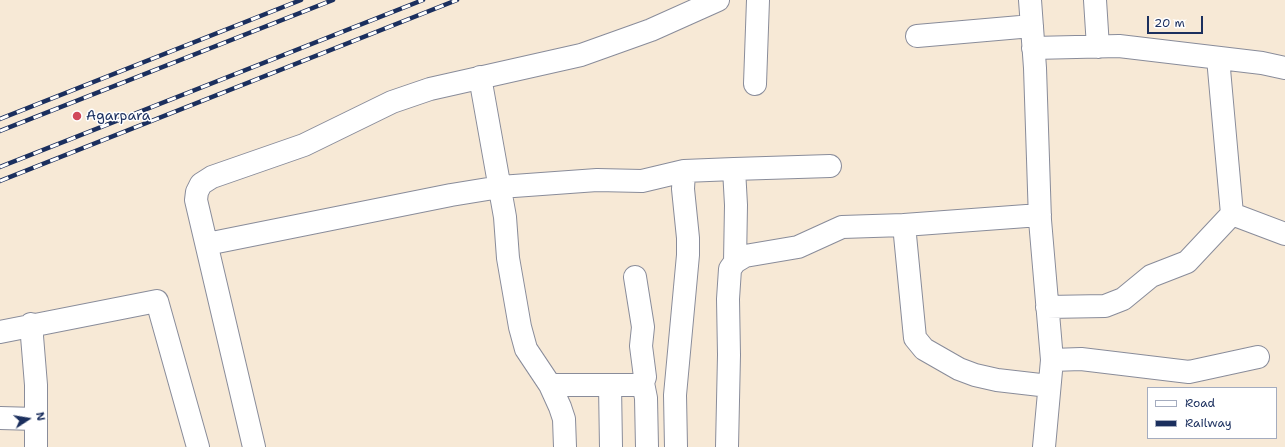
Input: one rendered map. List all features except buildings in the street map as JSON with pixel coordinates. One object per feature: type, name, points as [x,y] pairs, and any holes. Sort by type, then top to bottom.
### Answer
[{"type":"street","points":[[254,447],[196,200],[197,192],[202,184],[212,178],[304,145],[392,102],[430,89],[581,55],[651,30],[718,0]]},
{"type":"street","points":[[755,84],[758,0]]},
{"type":"street","points":[[1030,0],[1040,215],[1052,360],[1044,447]]},
{"type":"street","points":[[1095,0],[1098,47]]},
{"type":"street","points":[[917,36],[1032,26]]},
{"type":"street","points":[[1033,48],[1118,46],[1285,68]]},
{"type":"street","points":[[1047,307],[1105,306],[1123,299],[1151,276],[1187,262],[1232,214],[1218,58]]},
{"type":"street","points":[[480,77],[500,187],[520,326],[526,349],[550,385],[564,419],[565,447]]},
{"type":"street","points":[[207,244],[451,195],[500,187],[597,180],[642,181],[684,171],[830,166]]},
{"type":"street","points":[[727,447],[729,355],[728,299],[730,269],[734,262],[736,205],[734,169]]},
{"type":"street","points":[[676,447],[674,395],[688,255],[688,238],[683,189],[684,171]]},
{"type":"street","points":[[1232,214],[1285,234]]},
{"type":"street","points":[[734,262],[745,256],[798,247],[842,227],[904,225],[1040,215]]},
{"type":"street","points":[[904,225],[915,338],[924,349],[959,369],[976,375],[997,380],[1049,386]]},
{"type":"street","points":[[635,277],[643,327],[641,346],[645,376],[643,383],[646,398],[647,447]]},
{"type":"street","points":[[0,332],[31,324],[157,301],[198,447]]},
{"type":"street","points":[[31,324],[36,386],[36,447]]},
{"type":"street","points":[[1052,360],[1081,358],[1189,372],[1258,357]]},
{"type":"street","points":[[550,385],[637,385],[643,383]]},
{"type":"street","points":[[610,385],[611,447]]},
{"type":"street","points":[[0,418],[36,419]]},
{"type":"railway","points":[[0,119],[301,0]]},
{"type":"railway","points":[[0,131],[333,0]]},
{"type":"railway","points":[[0,167],[423,0]]},
{"type":"railway","points":[[0,181],[457,0]]},
{"type":"place","name":"Agarpara","points":[[77,116]]}]
